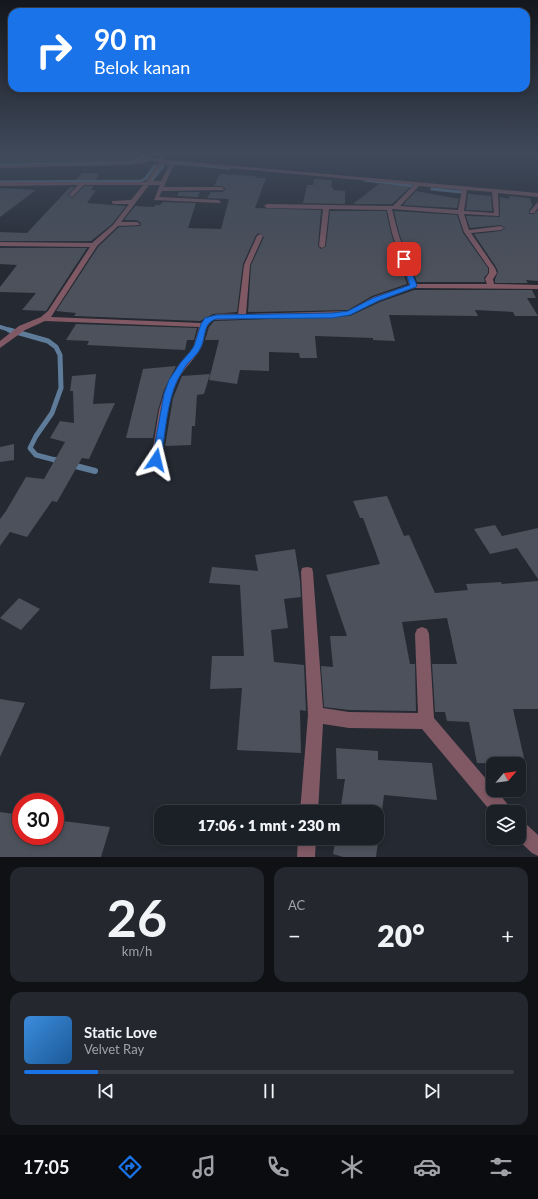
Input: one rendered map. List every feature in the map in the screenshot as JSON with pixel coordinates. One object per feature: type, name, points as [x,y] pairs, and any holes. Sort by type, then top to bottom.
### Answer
[{"type":"street","points":[[0,344],[22,328],[44,319],[51,313],[94,246],[116,224],[139,194]]},
{"type":"street","points":[[159,194],[156,199],[218,202]]},
{"type":"street","points":[[392,207],[407,194]]},
{"type":"street","points":[[464,194],[460,212],[462,222],[467,232],[492,268],[493,273],[489,280],[491,286]]},
{"type":"street","points":[[267,206],[326,208],[392,207],[497,215],[494,194]]},
{"type":"street","points":[[114,202],[133,202]]},
{"type":"street","points":[[532,212],[538,204]]},
{"type":"street","points":[[392,207],[395,233],[413,286]]},
{"type":"street","points":[[322,246],[326,208]]},
{"type":"street","points":[[116,224],[137,224]]},
{"type":"street","points":[[467,232],[501,228]]},
{"type":"street","points":[[242,317],[247,265],[260,236]]},
{"type":"street","points":[[0,244],[94,246]]},
{"type":"street","points":[[156,460],[168,394],[173,380],[183,363],[194,353],[198,346],[203,325],[212,317],[350,313],[376,299],[413,286],[538,287]]},
{"type":"street","points":[[44,319],[118,323],[203,325]]},
{"type":"street","points":[[307,572],[316,715],[310,805]]},
{"type":"street","points":[[422,634],[426,721],[497,805]]},
{"type":"street","points":[[316,715],[349,720],[426,721]]},
{"type":"street","points":[[526,836],[538,847]]},
{"type":"street","points":[[306,857],[307,845]]},
{"type":"building","points":[[0,194],[31,194],[0,217]]},
{"type":"building","points":[[63,194],[69,194],[68,195],[72,198],[76,194],[93,194],[87,203],[126,206],[112,224],[91,241],[0,241],[0,232],[27,233]]},
{"type":"building","points":[[178,194],[199,194],[198,197],[177,196]]},
{"type":"building","points":[[210,194],[260,194],[255,208],[321,210],[318,246],[321,249],[326,246],[330,211],[386,211],[391,233],[407,284],[372,296],[348,310],[248,312],[251,265],[264,237],[259,233],[256,235],[243,264],[237,312],[213,314],[200,321],[74,316],[76,313],[56,311],[98,247],[119,227],[141,225],[141,223],[137,220],[124,220],[135,206],[154,207],[155,205],[160,205],[163,202],[196,203],[188,228],[221,229],[229,199],[207,198]]},
{"type":"building","points":[[305,194],[345,194],[345,204],[303,203]]},
{"type":"building","points":[[366,194],[403,194],[392,204],[353,204]]},
{"type":"building","points":[[413,194],[432,194],[459,199],[457,208],[403,205]]},
{"type":"building","points":[[468,194],[491,196],[492,211],[466,210]]},
{"type":"building","points":[[509,196],[530,198],[533,205],[529,210],[529,214],[534,214],[538,210],[538,281],[526,280],[528,283],[495,283],[498,272],[496,267],[474,234],[501,231],[505,228],[501,225],[470,228],[466,216],[500,217],[500,197],[509,199]]},
{"type":"building","points":[[394,211],[457,215],[463,233],[488,268],[488,273],[484,278],[485,282],[417,282],[399,233]]},
{"type":"building","points":[[0,248],[87,248],[46,311],[22,310],[36,293],[0,292],[0,287],[17,265],[0,264]]},
{"type":"building","points":[[414,290],[532,290],[536,298],[527,298],[538,316],[515,316],[513,312],[475,310],[478,316],[389,315],[395,341],[373,340],[373,338],[315,336],[317,358],[300,358],[299,353],[269,352],[269,371],[240,370],[237,384],[209,380],[219,340],[205,340],[209,327],[214,321],[350,316],[380,302]]},
{"type":"building","points":[[76,324],[197,328],[194,340],[187,340],[185,350],[87,345],[89,341],[66,340]]},
{"type":"building","points":[[176,366],[164,390],[158,410],[153,438],[126,438],[143,369]]},
{"type":"building","points":[[96,374],[93,404],[115,403],[89,459],[82,458],[57,502],[52,501],[27,537],[10,532],[0,546],[0,519],[26,477],[44,479],[65,442],[50,438],[60,421],[74,423],[73,391],[70,391],[72,376]]},
{"type":"building","points":[[210,374],[204,394],[197,395],[195,426],[192,426],[191,445],[165,446],[173,398],[182,376]]},
{"type":"building","points":[[14,444],[14,460],[0,462],[0,447]]},
{"type":"building","points":[[387,496],[404,536],[409,535],[435,593],[468,590],[466,584],[501,582],[502,584],[538,581],[538,709],[513,709],[524,757],[486,757],[486,763],[477,763],[469,722],[447,721],[445,712],[435,712],[432,664],[457,664],[447,618],[402,622],[410,664],[415,664],[416,711],[349,710],[324,707],[321,666],[333,667],[330,636],[347,636],[326,575],[380,564],[363,518],[360,518],[353,501]]},
{"type":"building","points":[[495,525],[502,536],[538,528],[538,579],[517,548],[490,554],[474,529]]},
{"type":"building","points":[[295,549],[301,597],[284,599],[288,628],[271,630],[274,662],[304,665],[306,711],[300,710],[301,753],[237,750],[242,688],[210,689],[212,656],[244,656],[240,585],[209,583],[212,567],[258,571],[255,555]]},
{"type":"building","points":[[19,598],[40,609],[21,630],[0,618]]},
{"type":"building","points":[[0,699],[25,703],[0,757]]},
{"type":"building","points":[[336,748],[378,751],[378,760],[432,763],[437,800],[384,795],[383,805],[341,805],[345,779],[337,779]]},
{"type":"building","points":[[0,812],[12,814],[12,845],[64,845],[64,821],[110,827],[101,857],[0,857]]},
{"type":"building","points":[[335,845],[378,845],[376,857],[343,857],[333,854]]},
{"type":"waterway","points":[[0,327],[13,331]]},
{"type":"waterway","points":[[9,330],[48,341],[56,347],[60,355],[61,388],[52,413],[36,436],[30,448],[36,455],[59,461]]},
{"type":"waterway","points":[[55,460],[61,462]]},
{"type":"waterway","points":[[72,465],[95,471]]},
{"type":"route","points":[[156,460],[168,394],[173,380],[183,363],[194,353],[198,346],[203,325],[208,319],[212,317],[332,315],[350,313],[376,299],[413,286],[404,259]]}]
